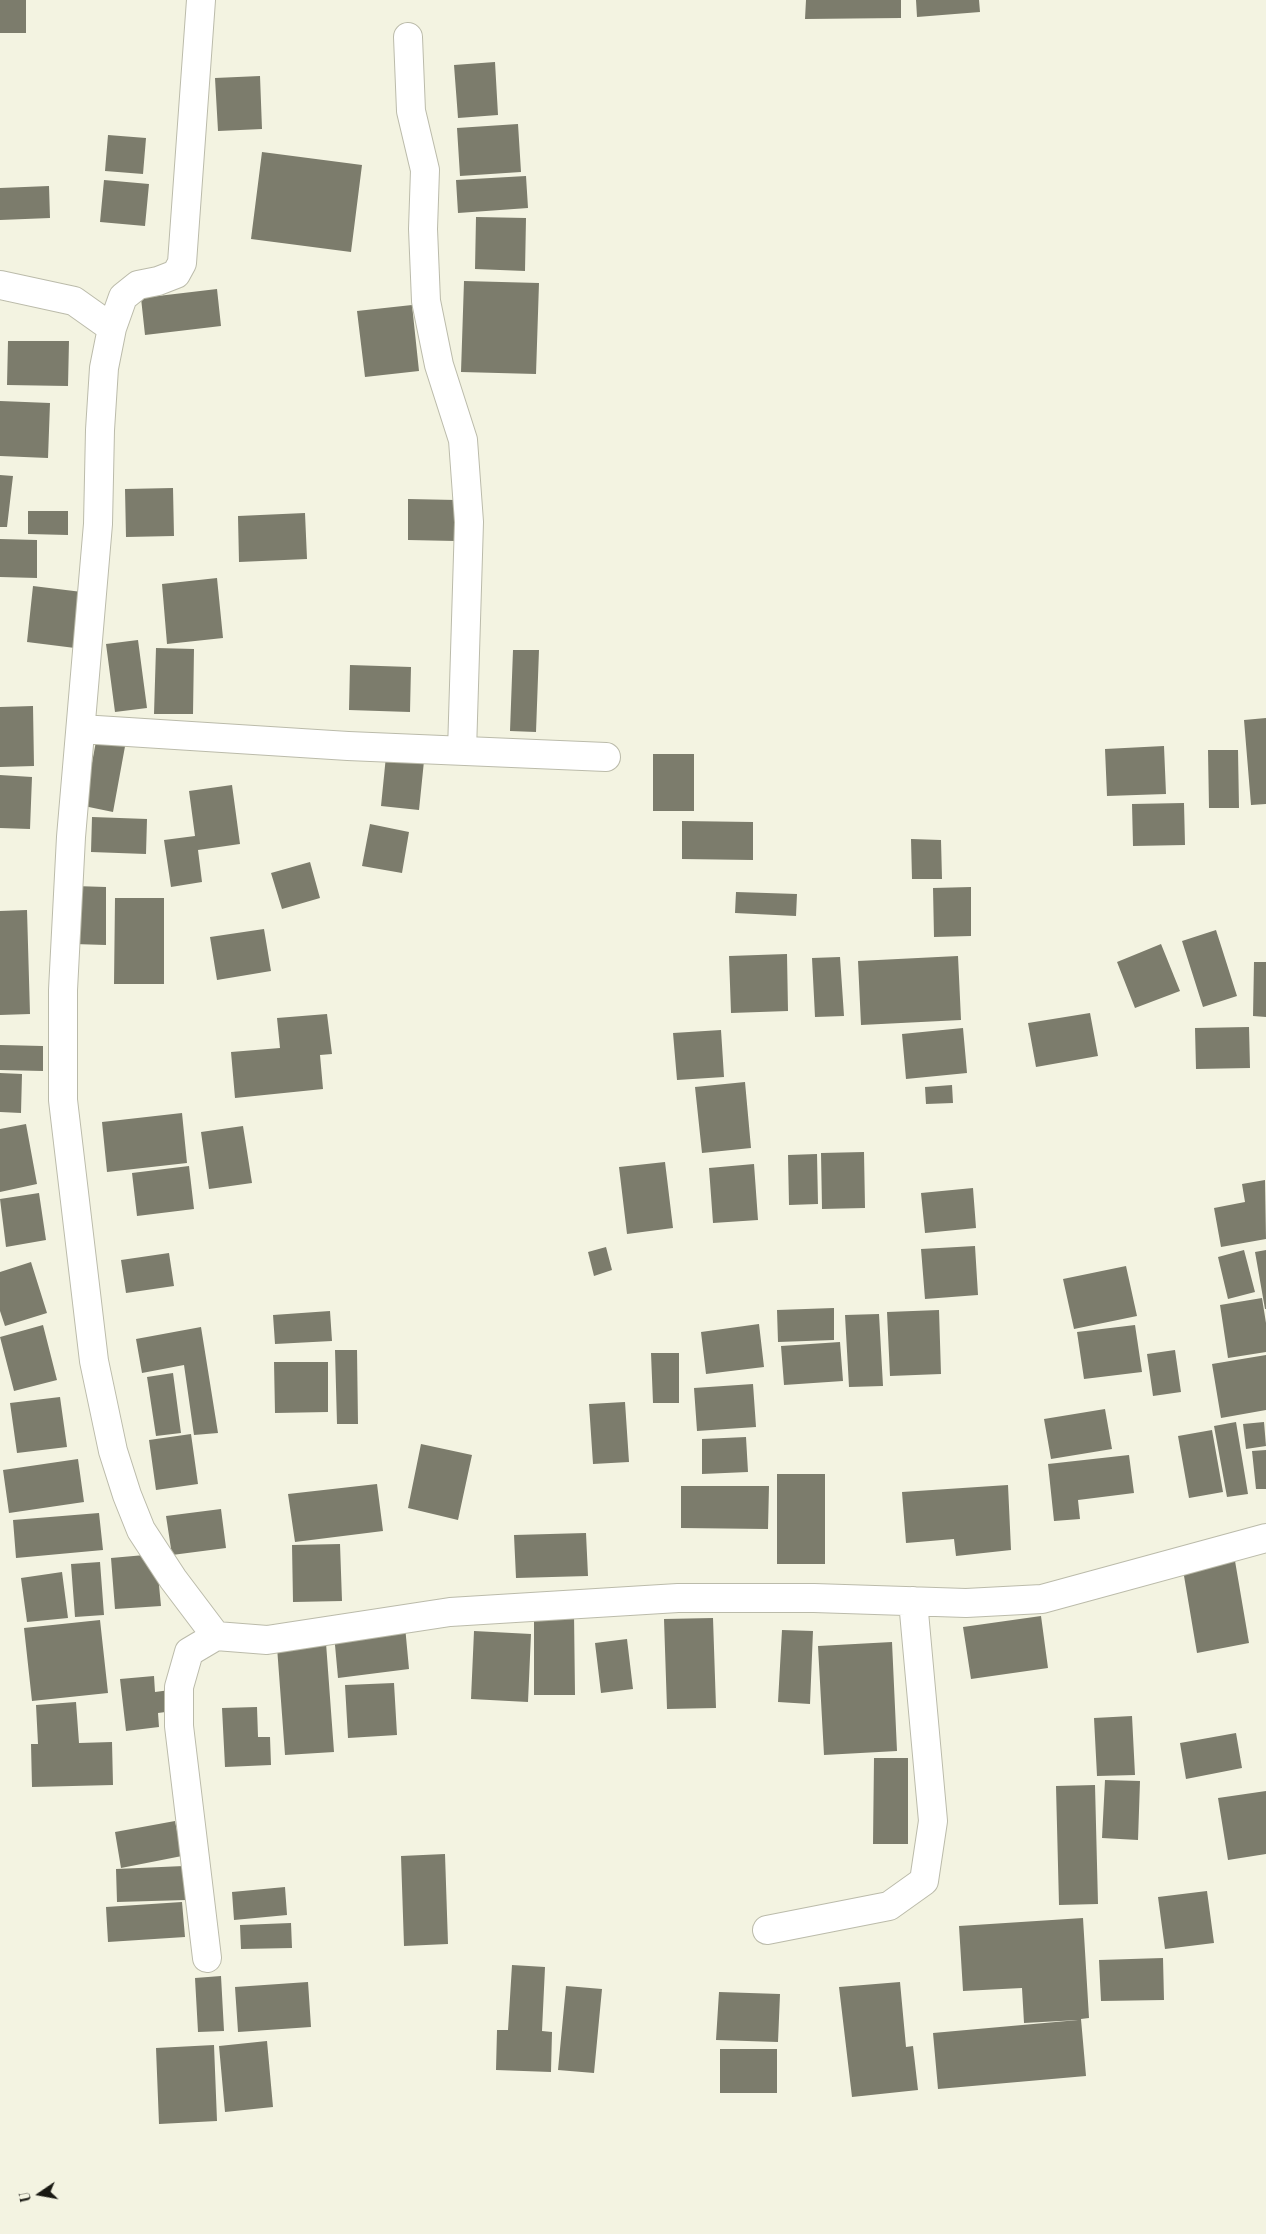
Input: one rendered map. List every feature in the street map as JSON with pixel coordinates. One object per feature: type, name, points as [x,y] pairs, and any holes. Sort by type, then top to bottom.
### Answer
[{"type":"street","points":[[201,0],[182,263],[176,274],[158,281],[138,285],[123,297],[112,328],[104,368],[100,430],[98,524],[65,914],[63,1100],[94,1361],[113,1451],[127,1495],[141,1530],[172,1579],[216,1636]]},
{"type":"street","points":[[408,37],[411,111],[424,170],[423,229],[426,301],[439,365],[463,440],[464,449],[469,522],[462,751]]},
{"type":"street","points":[[0,285],[74,302],[112,328]]},
{"type":"street","points":[[81,729],[462,751],[606,756]]},
{"type":"street","points":[[207,1958],[179,1726],[178,1687],[189,1652],[216,1636],[267,1640],[450,1612],[678,1598],[913,1601],[966,1604],[1042,1599],[1266,1538]]},
{"type":"street","points":[[766,1930],[889,1906],[924,1881],[933,1822],[913,1601]]},
{"type":"building","points":[[0,0],[26,0],[26,33],[0,33]]},
{"type":"building","points":[[806,0],[901,0],[901,18],[805,19]]},
{"type":"building","points":[[916,0],[979,0],[980,12],[917,17]]},
{"type":"building","points":[[495,62],[498,115],[458,118],[454,65]]},
{"type":"building","points":[[260,76],[262,129],[218,131],[215,78]]},
{"type":"building","points":[[518,124],[521,172],[460,176],[457,128]]},
{"type":"building","points":[[108,135],[146,138],[143,174],[105,171]]},
{"type":"building","points":[[262,152],[362,165],[351,252],[251,239]]},
{"type":"building","points":[[526,176],[528,208],[458,213],[456,180]]},
{"type":"building","points":[[104,180],[149,184],[145,226],[100,222]]},
{"type":"building","points":[[49,186],[50,218],[0,220],[0,188]]},
{"type":"building","points":[[476,217],[526,218],[525,271],[475,269]]},
{"type":"building","points":[[464,281],[539,283],[536,374],[461,372]]},
{"type":"building","points":[[217,289],[221,326],[145,335],[141,298]]},
{"type":"building","points":[[412,305],[419,371],[365,377],[357,311]]},
{"type":"building","points":[[8,341],[69,341],[68,386],[7,385]]},
{"type":"building","points":[[0,401],[50,403],[48,458],[0,456]]},
{"type":"building","points":[[0,475],[13,476],[7,527],[0,527]]},
{"type":"building","points":[[173,488],[174,536],[126,537],[125,489]]},
{"type":"building","points":[[408,499],[456,500],[456,541],[408,540]]},
{"type":"building","points":[[28,511],[68,511],[68,535],[28,534]]},
{"type":"building","points":[[305,513],[307,559],[239,562],[238,516]]},
{"type":"building","points":[[0,539],[37,540],[37,578],[0,577]]},
{"type":"building","points":[[217,578],[223,638],[167,644],[162,584]]},
{"type":"building","points":[[33,586],[82,592],[75,648],[27,642]]},
{"type":"building","points":[[138,640],[147,708],[115,712],[106,644]]},
{"type":"building","points":[[156,648],[194,649],[193,714],[154,714]]},
{"type":"building","points":[[513,650],[539,650],[536,732],[510,731]]},
{"type":"building","points":[[350,665],[411,667],[410,712],[349,710]]},
{"type":"building","points":[[33,706],[34,766],[0,767],[0,707]]},
{"type":"building","points":[[1266,718],[1266,804],[1251,805],[1244,720]]},
{"type":"building","points":[[97,736],[126,741],[113,812],[84,806]]},
{"type":"building","points":[[1164,746],[1166,794],[1107,796],[1105,749]]},
{"type":"building","points":[[1208,750],[1238,750],[1239,808],[1209,808]]},
{"type":"building","points":[[653,754],[694,754],[694,811],[653,811]]},
{"type":"building","points":[[386,756],[424,761],[419,810],[381,806]]},
{"type":"building","points":[[0,775],[32,777],[30,829],[0,828]]},
{"type":"building","points":[[232,785],[240,844],[198,850],[202,882],[171,887],[164,840],[195,836],[189,791]]},
{"type":"building","points":[[1184,803],[1185,845],[1133,846],[1132,804]]},
{"type":"building","points":[[92,817],[147,819],[146,854],[91,852]]},
{"type":"building","points":[[682,821],[753,822],[753,860],[682,859]]},
{"type":"building","points":[[370,824],[409,832],[402,873],[362,866]]},
{"type":"building","points":[[911,839],[941,840],[942,879],[912,879]]},
{"type":"building","points":[[310,862],[320,898],[282,909],[271,873]]},
{"type":"building","points":[[75,886],[106,887],[106,945],[74,944]]},
{"type":"building","points":[[971,887],[971,936],[934,937],[933,888]]},
{"type":"building","points":[[736,892],[797,894],[796,916],[735,913]]},
{"type":"building","points":[[115,898],[164,898],[164,984],[114,984]]},
{"type":"building","points":[[27,910],[30,1014],[0,1015],[0,911]]},
{"type":"building","points":[[264,929],[271,971],[217,980],[210,937]]},
{"type":"building","points":[[1216,930],[1237,996],[1203,1007],[1182,941]]},
{"type":"building","points":[[1161,944],[1180,991],[1135,1008],[1117,962]]},
{"type":"building","points":[[787,954],[788,1011],[731,1013],[729,956]]},
{"type":"building","points":[[958,956],[961,1020],[861,1025],[858,961]]},
{"type":"building","points":[[840,957],[844,1016],[815,1017],[812,958]]},
{"type":"building","points":[[1254,962],[1266,962],[1266,1017],[1253,1016]]},
{"type":"building","points":[[1090,1013],[1098,1056],[1036,1067],[1028,1023]]},
{"type":"building","points":[[327,1014],[332,1054],[320,1055],[323,1089],[235,1098],[231,1052],[280,1048],[277,1018]]},
{"type":"building","points":[[1249,1027],[1250,1068],[1196,1069],[1195,1028]]},
{"type":"building","points":[[963,1028],[967,1073],[906,1079],[902,1034]]},
{"type":"building","points":[[721,1030],[724,1077],[677,1080],[673,1033]]},
{"type":"building","points":[[0,1045],[43,1046],[43,1071],[0,1070]]},
{"type":"building","points":[[0,1073],[22,1074],[21,1113],[0,1112]]},
{"type":"building","points":[[745,1082],[751,1148],[702,1153],[695,1087]]},
{"type":"building","points":[[952,1085],[953,1103],[926,1104],[925,1087]]},
{"type":"building","points":[[182,1113],[187,1163],[107,1172],[102,1122]]},
{"type":"building","points":[[26,1124],[37,1184],[0,1192],[0,1129]]},
{"type":"building","points":[[243,1126],[252,1183],[209,1189],[201,1132]]},
{"type":"building","points":[[864,1152],[865,1208],[822,1209],[821,1153]]},
{"type":"building","points":[[817,1154],[818,1204],[789,1205],[788,1155]]},
{"type":"building","points":[[665,1162],[673,1228],[627,1234],[619,1167]]},
{"type":"building","points":[[754,1164],[758,1220],[713,1223],[709,1168]]},
{"type":"building","points":[[189,1166],[194,1209],[137,1216],[132,1173]]},
{"type":"building","points":[[1265,1180],[1266,1239],[1221,1247],[1214,1208],[1245,1202],[1242,1184]]},
{"type":"building","points":[[973,1188],[976,1228],[925,1233],[921,1193]]},
{"type":"building","points":[[39,1193],[46,1240],[6,1247],[0,1199]]},
{"type":"building","points":[[975,1246],[978,1295],[925,1299],[921,1249]]},
{"type":"building","points":[[606,1247],[612,1270],[594,1276],[588,1252]]},
{"type":"building","points":[[1244,1250],[1255,1292],[1228,1299],[1218,1257]]},
{"type":"building","points":[[1266,1250],[1266,1309],[1265,1309],[1255,1252]]},
{"type":"building","points":[[169,1253],[174,1286],[126,1293],[121,1260]]},
{"type":"building","points":[[31,1262],[47,1313],[5,1326],[0,1311],[0,1272]]},
{"type":"building","points":[[1126,1266],[1137,1316],[1074,1329],[1063,1279]]},
{"type":"building","points":[[1262,1298],[1266,1323],[1266,1352],[1228,1358],[1220,1305]]},
{"type":"building","points":[[834,1308],[834,1340],[778,1342],[777,1310]]},
{"type":"building","points":[[939,1310],[941,1374],[890,1376],[887,1312]]},
{"type":"building","points":[[330,1311],[332,1341],[275,1344],[273,1315]]},
{"type":"building","points":[[879,1314],[883,1386],[849,1387],[845,1315]]},
{"type":"building","points":[[759,1324],[764,1367],[706,1374],[701,1332]]},
{"type":"building","points":[[43,1325],[57,1380],[14,1391],[0,1337]]},
{"type":"building","points":[[1135,1325],[1142,1372],[1084,1379],[1077,1332]]},
{"type":"building","points":[[201,1327],[218,1433],[194,1435],[184,1365],[142,1373],[136,1339]]},
{"type":"building","points":[[840,1342],[843,1381],[784,1385],[781,1346]]},
{"type":"building","points":[[335,1350],[357,1350],[358,1424],[337,1424]]},
{"type":"building","points":[[1175,1350],[1181,1392],[1153,1396],[1147,1354]]},
{"type":"building","points":[[651,1353],[679,1353],[679,1403],[653,1403]]},
{"type":"building","points":[[1266,1355],[1266,1410],[1221,1418],[1212,1364]]},
{"type":"building","points":[[274,1362],[328,1362],[328,1412],[275,1413]]},
{"type":"building","points":[[173,1373],[181,1433],[156,1436],[147,1377]]},
{"type":"building","points":[[753,1384],[756,1427],[697,1431],[694,1388]]},
{"type":"building","points":[[60,1397],[67,1447],[17,1453],[10,1403]]},
{"type":"building","points":[[625,1402],[629,1462],[593,1464],[589,1404]]},
{"type":"building","points":[[1105,1409],[1112,1449],[1051,1459],[1044,1419]]},
{"type":"building","points":[[1236,1422],[1248,1494],[1227,1497],[1214,1426]]},
{"type":"building","points":[[1264,1422],[1266,1446],[1246,1449],[1243,1424]]},
{"type":"building","points":[[1212,1430],[1223,1492],[1189,1498],[1178,1436]]},
{"type":"building","points":[[191,1434],[198,1484],[156,1490],[149,1440]]},
{"type":"building","points":[[746,1437],[748,1472],[702,1474],[702,1439]]},
{"type":"building","points":[[421,1444],[472,1455],[458,1520],[408,1508]]},
{"type":"building","points":[[1266,1450],[1266,1489],[1256,1489],[1252,1451]]},
{"type":"building","points":[[1129,1455],[1134,1493],[1078,1500],[1080,1519],[1054,1521],[1048,1464]]},
{"type":"building","points":[[78,1459],[84,1502],[9,1513],[3,1470]]},
{"type":"building","points":[[777,1474],[825,1474],[825,1564],[777,1564]]},
{"type":"building","points":[[377,1484],[383,1531],[295,1542],[288,1494]]},
{"type":"building","points":[[1008,1485],[1011,1550],[956,1556],[954,1539],[906,1543],[902,1492]]},
{"type":"building","points":[[681,1486],[769,1486],[768,1529],[681,1528]]},
{"type":"building","points":[[221,1509],[226,1548],[172,1555],[166,1516]]},
{"type":"building","points":[[99,1513],[103,1550],[16,1558],[13,1520]]},
{"type":"building","points":[[586,1533],[588,1576],[516,1578],[514,1535]]},
{"type":"building","points":[[340,1544],[342,1601],[293,1602],[292,1545]]},
{"type":"building","points":[[156,1554],[161,1606],[115,1609],[111,1558]]},
{"type":"building","points":[[1234,1555],[1249,1643],[1197,1653],[1182,1564]]},
{"type":"building","points":[[100,1562],[104,1615],[75,1617],[71,1564]]},
{"type":"building","points":[[62,1572],[68,1618],[27,1622],[21,1578]]},
{"type":"building","points":[[534,1613],[574,1613],[575,1695],[534,1695]]},
{"type":"building","points":[[1041,1616],[1048,1668],[971,1679],[963,1627]]},
{"type":"building","points":[[713,1618],[716,1708],[667,1709],[664,1619]]},
{"type":"building","points":[[100,1620],[108,1693],[32,1701],[24,1628]]},
{"type":"building","points":[[405,1626],[409,1669],[338,1678],[334,1634]]},
{"type":"building","points":[[782,1630],[813,1631],[810,1704],[778,1702]]},
{"type":"building","points":[[474,1631],[531,1634],[528,1702],[471,1699]]},
{"type":"building","points":[[627,1639],[633,1689],[601,1693],[595,1643]]},
{"type":"building","points":[[892,1642],[897,1751],[824,1755],[818,1646]]},
{"type":"building","points":[[326,1643],[334,1752],[285,1755],[277,1647]]},
{"type":"building","points":[[154,1676],[155,1692],[170,1690],[173,1711],[158,1713],[159,1727],[126,1731],[120,1679]]},
{"type":"building","points":[[394,1683],[397,1735],[348,1738],[345,1685]]},
{"type":"building","points":[[76,1702],[79,1743],[112,1742],[113,1785],[32,1787],[31,1744],[38,1744],[36,1705]]},
{"type":"building","points":[[257,1707],[258,1737],[270,1737],[271,1765],[225,1767],[222,1708]]},
{"type":"building","points":[[1132,1716],[1135,1775],[1097,1776],[1094,1718]]},
{"type":"building","points":[[1236,1733],[1242,1768],[1186,1779],[1180,1743]]},
{"type":"building","points":[[874,1758],[908,1758],[908,1844],[873,1844]]},
{"type":"building","points":[[1105,1780],[1140,1781],[1138,1840],[1102,1838]]},
{"type":"building","points":[[1095,1785],[1098,1904],[1059,1905],[1056,1786]]},
{"type":"building","points":[[1266,1791],[1266,1854],[1228,1860],[1218,1798]]},
{"type":"building","points":[[175,1821],[182,1856],[121,1868],[115,1832]]},
{"type":"building","points":[[445,1854],[448,1944],[404,1946],[401,1856]]},
{"type":"building","points":[[184,1866],[186,1900],[117,1902],[116,1869]]},
{"type":"building","points":[[285,1887],[287,1915],[234,1920],[232,1892]]},
{"type":"building","points":[[1207,1891],[1214,1943],[1165,1949],[1158,1897]]},
{"type":"building","points":[[182,1902],[185,1937],[108,1942],[106,1907]]},
{"type":"building","points":[[1083,1918],[1089,2018],[1081,2019],[1086,2076],[938,2089],[933,2033],[1078,2020],[1024,2023],[1022,1988],[963,1991],[959,1926]]},
{"type":"building","points":[[291,1923],[292,1948],[241,1949],[240,1925]]},
{"type":"building","points":[[1163,1958],[1164,2000],[1101,2001],[1099,1960]]},
{"type":"building","points":[[512,1965],[545,1967],[542,2031],[552,2032],[551,2072],[496,2070],[497,2030],[508,2030]]},
{"type":"building","points":[[221,1976],[224,2031],[198,2032],[195,1978]]},
{"type":"building","points":[[308,1982],[311,2027],[238,2032],[235,1987]]},
{"type":"building","points":[[900,1982],[906,2047],[913,2046],[918,2090],[852,2097],[839,1987]]},
{"type":"building","points":[[566,1986],[602,1989],[594,2073],[558,2070]]},
{"type":"building","points":[[719,1992],[780,1994],[778,2042],[716,2040]]},
{"type":"building","points":[[267,2041],[273,2107],[225,2112],[219,2046]]},
{"type":"building","points":[[214,2045],[217,2121],[159,2124],[156,2048]]},
{"type":"building","points":[[720,2049],[777,2049],[777,2093],[720,2093]]}]
